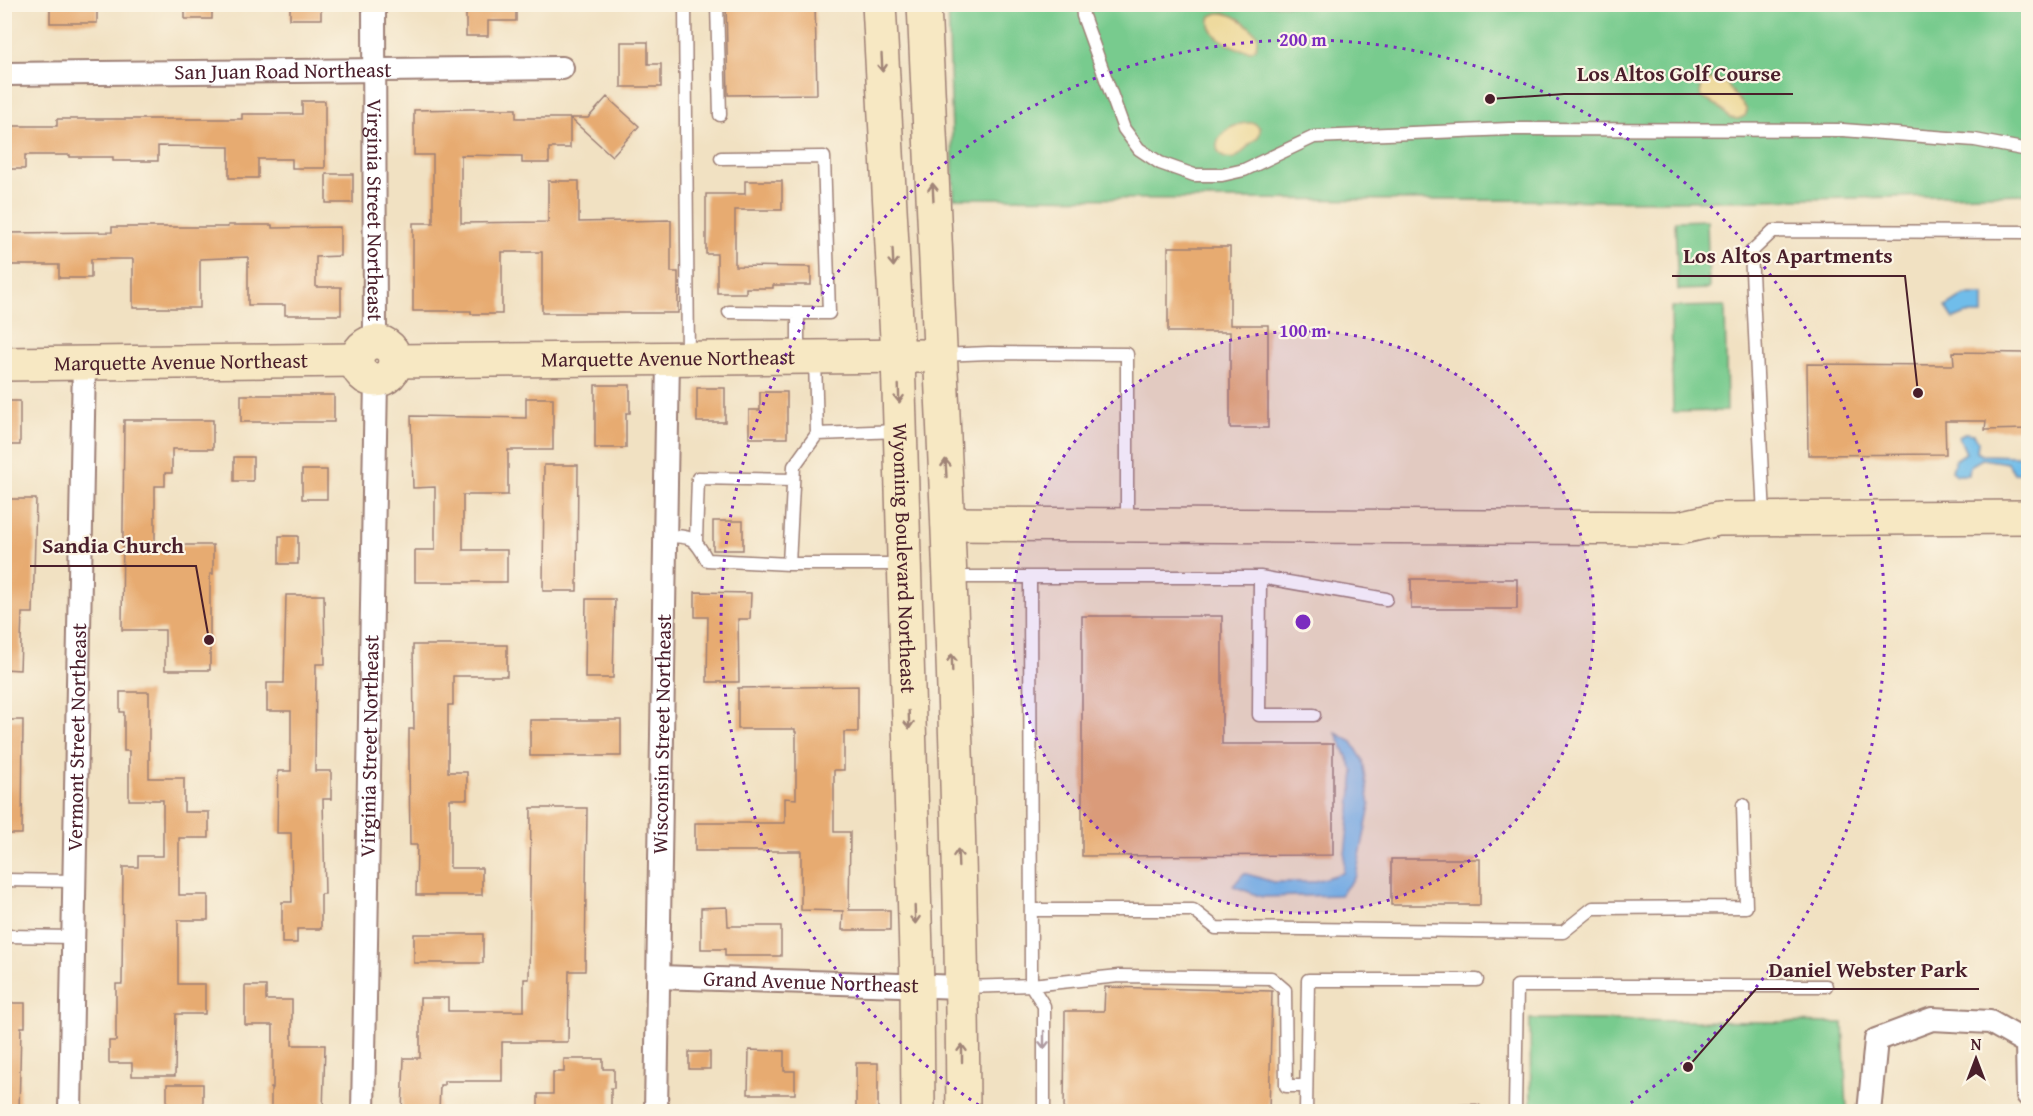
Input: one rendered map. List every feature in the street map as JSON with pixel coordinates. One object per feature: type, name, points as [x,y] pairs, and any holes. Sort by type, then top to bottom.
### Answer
[{"type":"main road","name":"Wyoming Boulevard Northeast","points":[[879,4],[898,357],[917,985],[918,1112]]},
{"type":"main road","points":[[924,4],[950,577],[962,987],[963,1112]]},
{"type":"main road","name":"Marquette Avenue Northeast","points":[[4,364],[940,356]]},
{"type":"main road","points":[[948,524],[1679,528],[1718,519],[2028,517]]},
{"type":"street","name":"Virginia Street Northeast","points":[[363,1112],[376,361],[375,4]]},
{"type":"street","name":"San Juan Road Northeast","points":[[4,74],[562,68]]},
{"type":"street","name":"Wisconsin Street Northeast","points":[[656,1112],[665,536],[678,358]]},
{"type":"street","name":"Vermont Street Northeast","points":[[70,1112],[84,363]]},
{"type":"street","name":"Grand Avenue Northeast","points":[[659,977],[962,987]]},
{"type":"street","points":[[1869,1112],[1876,1040],[1932,1019],[1990,1022],[2027,1043],[2028,1095]]},
{"type":"lane","points":[[678,358],[685,4]]},
{"type":"lane","points":[[717,4],[720,115]]},
{"type":"lane","points":[[1082,4],[1083,16],[1124,129],[1139,149],[1160,163],[1194,174],[1222,175],[1244,170],[1314,137],[1509,129],[1843,130],[1975,140],[2028,150]]},
{"type":"lane","points":[[721,158],[824,157],[828,313],[729,312]]},
{"type":"lane","points":[[1765,519],[1750,252],[1773,231],[2028,232]]},
{"type":"lane","points":[[789,564],[794,466],[817,434],[798,313]]},
{"type":"lane","points":[[940,356],[989,353],[1127,354],[1127,525]]},
{"type":"lane","points":[[817,434],[900,431]]},
{"type":"lane","points":[[793,480],[698,478],[696,541],[707,560],[789,564],[904,564]]},
{"type":"lane","points":[[665,536],[681,536],[696,541]]},
{"type":"lane","points":[[950,577],[1260,577],[1386,599]]},
{"type":"lane","points":[[1030,577],[1031,985],[1044,1006],[1044,1112]]},
{"type":"lane","points":[[1260,577],[1259,715],[1314,715]]},
{"type":"lane","points":[[1030,910],[1193,910],[1216,928],[1563,932],[1593,908],[1746,908],[1743,805]]},
{"type":"lane","points":[[4,880],[75,881]]},
{"type":"lane","points":[[6,936],[73,938]]},
{"type":"lane","points":[[962,987],[1031,985],[1119,976],[1270,978],[1285,990],[1286,1086],[1306,1086]]},
{"type":"lane","points":[[1306,1112],[1308,980],[1477,980]]},
{"type":"lane","points":[[1515,1112],[1517,986],[1826,987]]},
{"type":"lane","points":[[1428,1112],[1476,1111]]},
{"type":"green space","points":[[948,5],[2028,5],[2028,194],[1720,201],[954,198]]},
{"type":"green space","points":[[1707,220],[1709,289],[1678,290],[1675,221]]},
{"type":"green space","points":[[1725,306],[1727,411],[1673,412],[1671,307]]},
{"type":"green space","points":[[1530,1019],[1843,1023],[1847,1111],[1531,1111]]},
{"type":"sand","points":[[1218,13],[1230,14],[1250,27],[1258,36],[1256,47],[1251,51],[1245,50],[1230,45],[1216,36],[1210,23],[1211,16]]},
{"type":"sand","points":[[1710,79],[1728,85],[1745,107],[1747,111],[1745,116],[1738,119],[1730,118],[1718,106],[1702,98],[1700,94],[1702,84]]},
{"type":"sand","points":[[1254,123],[1260,128],[1258,136],[1236,157],[1227,158],[1221,155],[1217,145],[1219,138],[1233,126]]},
{"type":"water","points":[[1965,295],[1983,295],[1983,314],[1966,314],[1954,319],[1946,307]]},
{"type":"water","points":[[1965,433],[1974,434],[1978,441],[1977,452],[1982,455],[2018,456],[2028,460],[2028,474],[2014,473],[2008,463],[1982,459],[1970,466],[1969,475],[1957,475],[1952,471],[1955,460],[1966,453],[1959,437]]},
{"type":"water","points":[[1336,733],[1352,742],[1363,760],[1370,806],[1356,876],[1340,895],[1262,897],[1233,886],[1244,873],[1273,882],[1312,882],[1343,873],[1354,772]]},
{"type":"building","points":[[50,4],[97,4],[97,23],[50,23]]},
{"type":"building","points":[[185,4],[212,4],[212,19],[185,19]]},
{"type":"building","points":[[290,4],[321,4],[321,19],[290,19]]},
{"type":"building","points":[[466,4],[516,4],[516,21],[488,21],[488,36],[466,36]]},
{"type":"building","points":[[726,4],[815,4],[817,94],[728,95]]},
{"type":"building","points":[[621,42],[648,42],[648,64],[661,64],[661,87],[621,87]]},
{"type":"building","points":[[607,97],[639,126],[612,156],[570,118],[588,118]]},
{"type":"building","points":[[302,101],[325,101],[325,168],[292,168],[292,159],[258,159],[258,178],[229,178],[229,147],[158,146],[158,161],[113,161],[113,157],[70,157],[70,155],[25,155],[25,169],[4,169],[4,126],[57,126],[57,119],[242,119],[242,114],[302,114]]},
{"type":"building","points":[[516,109],[516,118],[570,118],[570,148],[549,148],[549,163],[522,163],[522,156],[461,155],[461,223],[548,222],[548,181],[579,181],[579,222],[671,220],[671,272],[678,272],[678,313],[542,313],[542,252],[502,252],[502,314],[471,314],[471,311],[413,311],[413,223],[433,223],[433,155],[414,155],[414,110]]},
{"type":"building","points":[[326,174],[353,174],[353,203],[326,203]]},
{"type":"building","points":[[745,181],[782,181],[782,210],[735,210],[735,266],[811,267],[811,285],[773,285],[773,288],[746,288],[746,293],[717,293],[717,254],[706,254],[706,194],[745,194]]},
{"type":"building","points":[[228,225],[272,225],[272,228],[340,227],[340,256],[316,257],[316,287],[341,287],[341,315],[285,315],[285,305],[248,305],[248,257],[200,259],[200,308],[133,308],[133,259],[91,259],[91,278],[59,278],[59,265],[4,265],[4,233],[112,232],[112,227],[228,227]]},
{"type":"building","points":[[1168,247],[1230,247],[1230,325],[1268,325],[1268,428],[1230,428],[1230,332],[1168,332]]},
{"type":"building","points":[[1953,352],[2028,353],[2028,429],[1985,430],[1986,421],[1945,421],[1946,454],[1808,455],[1807,364],[1954,365]]},
{"type":"building","points":[[595,385],[630,385],[630,413],[626,413],[626,448],[595,448]]},
{"type":"building","points":[[697,388],[725,388],[725,422],[697,422]]},
{"type":"building","points":[[760,392],[787,392],[787,438],[749,438],[749,410],[760,410]]},
{"type":"building","points":[[241,395],[334,395],[334,422],[241,422]]},
{"type":"building","points":[[526,398],[553,398],[553,450],[508,450],[508,495],[463,495],[463,550],[507,550],[507,582],[415,582],[415,550],[435,550],[435,487],[413,488],[411,416],[526,418]]},
{"type":"building","points":[[4,401],[20,401],[20,445],[4,445]]},
{"type":"building","points":[[124,420],[213,420],[213,449],[172,449],[172,473],[165,473],[165,486],[155,486],[155,545],[213,545],[213,574],[210,574],[210,670],[165,670],[165,630],[122,630]]},
{"type":"building","points":[[234,457],[253,457],[253,481],[234,481]]},
{"type":"building","points":[[544,465],[578,465],[577,591],[543,591]]},
{"type":"building","points":[[302,470],[327,470],[327,499],[302,499]]},
{"type":"building","points":[[4,499],[36,499],[33,613],[22,613],[20,670],[4,669]]},
{"type":"building","points":[[713,521],[743,521],[743,550],[713,550]]},
{"type":"building","points":[[279,536],[298,536],[298,564],[279,564]]},
{"type":"building","points":[[1411,579],[1517,579],[1517,609],[1411,609]]},
{"type":"building","points":[[695,592],[751,593],[750,619],[738,619],[739,682],[707,682],[708,617],[695,617]]},
{"type":"building","points":[[286,595],[324,595],[325,664],[316,664],[315,771],[331,771],[331,799],[323,799],[325,894],[321,894],[321,929],[297,929],[297,943],[282,943],[282,902],[292,902],[291,833],[277,833],[278,771],[291,771],[291,711],[267,711],[267,683],[284,683]]},
{"type":"building","points":[[586,599],[615,599],[613,678],[585,678]]},
{"type":"building","points":[[1082,616],[1222,616],[1222,744],[1333,744],[1333,855],[1082,856]]},
{"type":"building","points":[[413,645],[507,645],[507,676],[453,676],[453,705],[448,705],[448,772],[467,772],[467,799],[450,799],[450,868],[482,868],[482,895],[416,895],[417,845],[410,845],[409,729],[414,729]]},
{"type":"building","points":[[858,686],[858,732],[844,732],[844,770],[834,770],[834,832],[850,832],[849,910],[890,910],[890,930],[842,930],[843,911],[801,910],[801,851],[695,851],[695,823],[785,823],[785,798],[796,799],[795,729],[738,729],[738,688]]},
{"type":"building","points":[[120,692],[149,692],[149,778],[184,778],[184,812],[209,812],[209,838],[179,838],[179,895],[208,895],[208,920],[178,920],[178,984],[205,984],[205,1014],[176,1014],[175,1076],[132,1076],[132,1063],[109,1063],[109,1041],[116,1041],[116,984],[122,984],[123,867],[138,867],[138,856],[163,856],[163,800],[129,800],[129,751],[124,751],[124,712],[120,712]]},
{"type":"building","points":[[4,720],[23,720],[22,834],[4,834]]},
{"type":"building","points":[[530,720],[621,720],[621,756],[530,756]]},
{"type":"building","points":[[531,808],[587,808],[585,971],[569,971],[568,1042],[502,1042],[502,1081],[444,1081],[444,1085],[440,1085],[439,1112],[402,1112],[404,1058],[420,1058],[420,998],[448,998],[448,1011],[524,1011],[524,979],[529,979]]},
{"type":"building","points":[[1391,859],[1480,859],[1480,905],[1391,905]]},
{"type":"building","points":[[727,907],[728,926],[781,926],[781,956],[725,956],[725,949],[701,949],[701,908]]},
{"type":"building","points":[[414,934],[483,934],[483,963],[414,963]]},
{"type":"building","points":[[245,986],[266,986],[266,1000],[292,1000],[292,1045],[325,1045],[323,1112],[271,1112],[273,1025],[245,1025]]},
{"type":"building","points":[[1105,987],[1272,991],[1269,1112],[1064,1112],[1065,1011],[1104,1011]]},
{"type":"building","points":[[4,1003],[25,1003],[25,1027],[21,1027],[19,1112],[4,1112]]},
{"type":"building","points":[[749,1050],[784,1051],[784,1071],[795,1071],[795,1094],[748,1094]]},
{"type":"building","points":[[689,1052],[710,1052],[710,1069],[689,1069]]},
{"type":"building","points":[[564,1059],[603,1059],[603,1069],[614,1069],[611,1112],[538,1112],[538,1094],[553,1094],[553,1072],[564,1072]]},
{"type":"building","points":[[856,1063],[878,1063],[878,1112],[856,1112]]},
{"type":"building","points":[[167,1084],[203,1084],[203,1112],[167,1112]]},
{"type":"place","name":"Los Altos Golf Course","points":[[1490,99]]},
{"type":"place","name":"Los Altos Apartments","points":[[1918,393]]},
{"type":"place","name":"Sandia Church","points":[[209,640]]},
{"type":"place","name":"Daniel Webster Park","points":[[1688,1067]]}]
